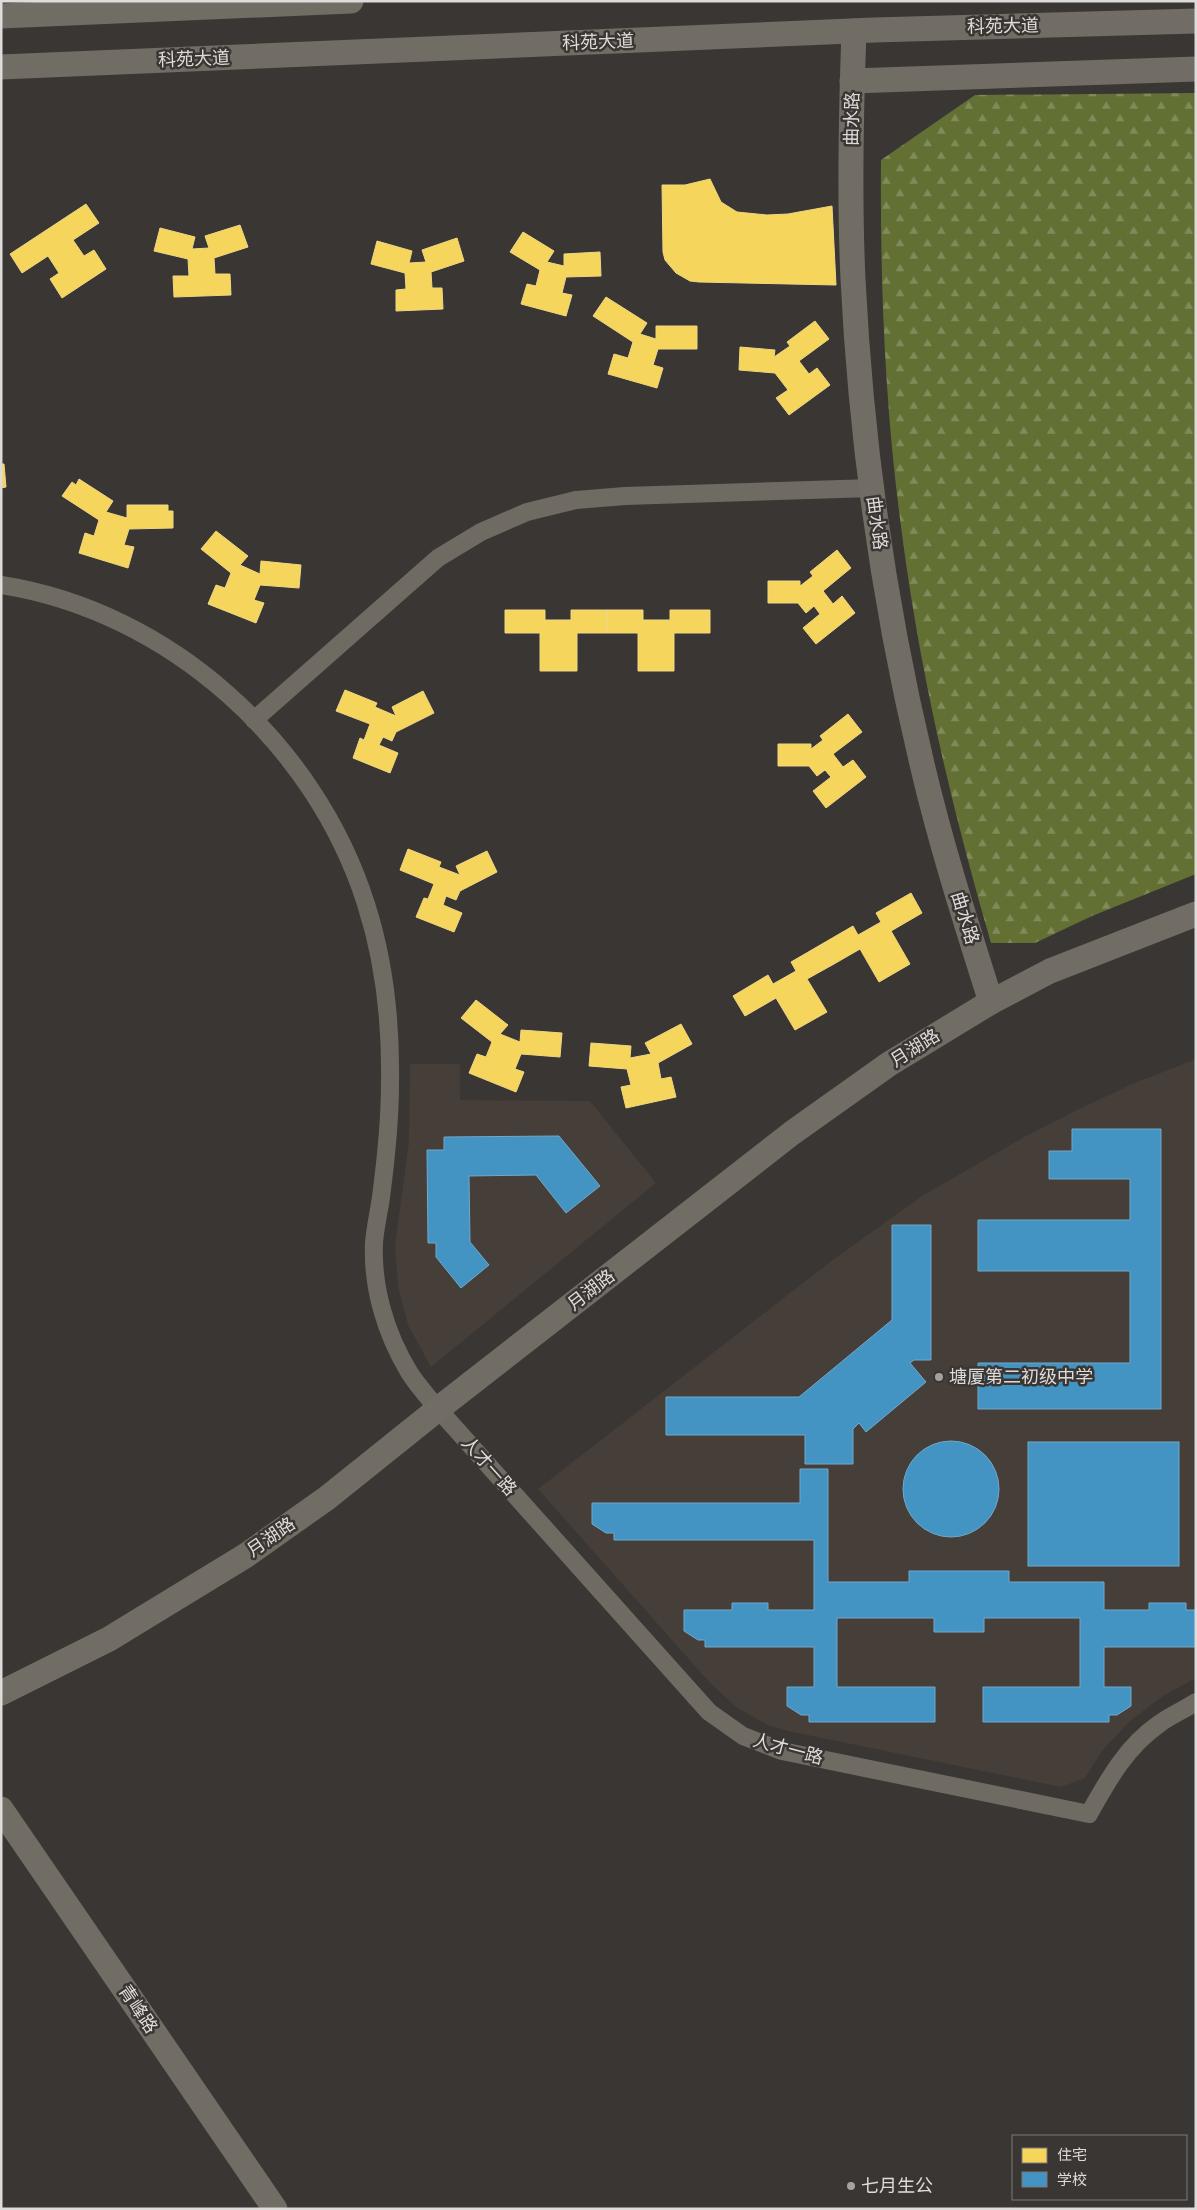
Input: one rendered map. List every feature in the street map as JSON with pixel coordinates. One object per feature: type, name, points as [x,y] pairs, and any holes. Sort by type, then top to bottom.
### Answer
[{"type":"street","points":[[1,16],[351,1]]},
{"type":"street","name":"科苑大道","points":[[1,67],[854,31],[1196,22]]},
{"type":"street","name":"曲水路","points":[[854,31],[851,195],[853,278],[859,369],[872,488],[891,613],[922,765],[961,906],[992,1002]]},
{"type":"street","points":[[852,80],[1196,69]]},
{"type":"street","points":[[254,720],[438,558],[481,532],[527,512],[576,500],[625,496],[872,488]]},
{"type":"street","points":[[1,585],[20,588],[79,605],[135,630],[187,662],[235,700],[278,744],[314,793],[343,847],[366,904],[381,963],[387,1024],[390,1082],[388,1141],[374,1244],[377,1289],[389,1333],[405,1365],[438,1408]]},
{"type":"street","name":"月湖路","points":[[1,1693],[109,1640],[245,1556],[326,1498],[438,1408],[792,1133],[889,1064],[992,1002],[1050,971],[1196,914]]},
{"type":"street","name":"人才一路","points":[[438,1408],[709,1712],[743,1736],[762,1745],[782,1751],[1089,1814],[1111,1776],[1130,1749],[1158,1724],[1196,1702]]},
{"type":"street","name":"青峰路","points":[[1,1809],[275,2209]]},
{"type":"shaded area","name":"塘厦第二初级中学","points":[[1196,1059],[1196,1678],[1163,1696],[1130,1721],[1102,1751],[1085,1778],[1061,1787],[788,1731],[770,1726],[737,1708],[710,1683],[538,1489],[826,1265],[922,1196],[1024,1137],[1077,1110],[1130,1085]]},
{"type":"shaded area","points":[[410,1064],[460,1064],[460,1100],[590,1101],[656,1183],[431,1367],[408,1325],[398,1286],[395,1245],[409,1142]]},
{"type":"green space","points":[[1196,93],[1196,874],[1092,916],[1035,943],[991,943],[950,791],[928,689],[909,586],[891,441],[881,254],[881,160],[975,95]]},
{"type":"building: 住宅","points":[[710,179],[721,202],[737,212],[767,215],[788,214],[832,206],[836,285],[699,282],[690,281],[676,273],[665,260],[663,252],[662,185],[685,185]]},
{"type":"building: 住宅","points":[[86,204],[99,223],[73,240],[84,256],[94,250],[106,269],[62,298],[50,279],[59,273],[48,256],[22,273],[10,254]]},
{"type":"building: 住宅","points":[[240,225],[248,247],[214,258],[215,274],[230,274],[231,295],[174,297],[173,276],[189,276],[188,259],[154,251],[160,228],[195,237],[192,249],[209,248],[205,236]]},
{"type":"building: 住宅","points":[[523,232],[554,251],[547,262],[564,266],[564,254],[600,252],[601,276],[566,277],[562,293],[572,295],[566,316],[521,304],[527,284],[536,286],[540,270],[510,252]]},
{"type":"building: 住宅","points":[[457,238],[464,261],[431,272],[432,288],[442,288],[443,309],[396,311],[396,290],[406,289],[405,273],[371,264],[377,241],[412,251],[409,263],[426,262],[422,250]]},
{"type":"building: 住宅","points":[[606,297],[647,323],[640,334],[656,339],[656,326],[697,326],[697,349],[658,349],[653,365],[663,368],[657,388],[608,374],[614,354],[628,358],[633,342],[593,316]]},
{"type":"building: 住宅","points":[[815,321],[829,339],[799,361],[809,374],[817,368],[830,385],[789,415],[776,398],[788,390],[775,373],[739,370],[740,347],[775,350],[774,357],[790,346],[787,342]]},
{"type":"building: 住宅","points":[[1,464],[4,464],[6,487],[1,488]]},
{"type":"building: 住宅","points":[[79,479],[113,501],[106,512],[127,518],[127,505],[168,505],[168,511],[173,511],[173,528],[129,529],[124,545],[134,547],[128,568],[79,553],[85,533],[94,536],[99,520],[62,496],[72,482],[76,485]]},
{"type":"building: 住宅","points":[[216,531],[248,556],[240,565],[260,574],[261,561],[301,565],[299,588],[260,585],[254,600],[264,603],[256,623],[208,604],[216,585],[225,588],[231,573],[201,549]]},
{"type":"building: 住宅","points":[[837,550],[851,568],[823,591],[833,604],[842,596],[855,613],[816,644],[803,628],[820,614],[814,606],[806,613],[798,603],[768,603],[768,581],[800,581],[800,586],[813,576],[810,572]]},
{"type":"building: 住宅","points":[[505,610],[545,610],[545,620],[571,620],[571,610],[607,610],[607,633],[577,633],[577,671],[540,671],[540,633],[505,633]]},
{"type":"building: 住宅","points":[[607,610],[643,610],[643,620],[670,620],[670,610],[710,610],[710,633],[674,633],[674,671],[638,671],[638,633],[607,633]]},
{"type":"building: 住宅","points":[[345,690],[377,703],[375,707],[396,716],[392,707],[423,691],[434,713],[396,732],[392,741],[383,737],[379,745],[398,753],[390,773],[353,758],[360,738],[364,740],[370,724],[336,711]]},
{"type":"building: 住宅","points":[[848,714],[862,732],[833,754],[843,767],[853,760],[866,777],[826,808],[813,791],[831,777],[825,770],[817,776],[809,766],[778,766],[778,744],[811,744],[811,749],[823,740],[820,736]]},
{"type":"building: 住宅","points":[[408,849],[441,862],[439,867],[460,875],[456,866],[487,851],[497,872],[460,891],[456,900],[446,896],[443,905],[462,913],[454,932],[416,917],[424,898],[428,899],[434,884],[400,870]]},
{"type":"building: 住宅","points":[[911,893],[922,913],[891,931],[910,964],[879,982],[860,949],[834,964],[822,944],[853,926],[858,935],[881,922],[876,913]]},
{"type":"building: 住宅","points":[[822,944],[834,964],[807,979],[827,1012],[795,1030],[776,998],[745,1016],[733,996],[768,975],[773,984],[796,971],[791,962]]},
{"type":"building: 住宅","points":[[476,1000],[508,1025],[500,1034],[520,1042],[521,1030],[562,1033],[560,1057],[521,1054],[515,1069],[524,1072],[516,1092],[469,1073],[477,1054],[486,1057],[492,1042],[461,1018]]},
{"type":"building: 住宅","points":[[681,1024],[692,1044],[658,1063],[661,1079],[671,1077],[676,1097],[626,1108],[621,1087],[631,1085],[627,1069],[589,1066],[591,1043],[631,1046],[630,1058],[651,1054],[645,1043]]},
{"type":"building: 学校","points":[[1072,1129],[1161,1129],[1161,1409],[978,1409],[978,1363],[1130,1363],[1130,1271],[978,1271],[978,1220],[1130,1220],[1130,1179],[1049,1179],[1049,1151],[1072,1151]]},
{"type":"building: 学校","points":[[559,1136],[600,1186],[566,1213],[536,1175],[469,1176],[470,1242],[489,1265],[461,1288],[436,1257],[436,1243],[428,1243],[427,1150],[444,1150],[444,1137]]},
{"type":"building: 学校","points":[[892,1225],[931,1225],[931,1360],[914,1360],[910,1363],[926,1382],[866,1432],[859,1423],[853,1429],[853,1464],[805,1464],[805,1435],[666,1435],[666,1397],[799,1397],[892,1320]]},
{"type":"building: 学校","points":[[951,1441],[969,1445],[985,1455],[995,1471],[999,1489],[995,1507],[985,1523],[969,1533],[951,1537],[933,1533],[917,1523],[907,1507],[903,1489],[907,1471],[917,1455],[933,1445]]},
{"type":"building: 学校","points":[[1028,1442],[1179,1442],[1179,1566],[1028,1566]]},
{"type":"building: 学校","points":[[800,1469],[828,1469],[828,1582],[909,1582],[909,1571],[1009,1571],[1009,1582],[1104,1582],[1104,1610],[1149,1610],[1149,1603],[1186,1603],[1186,1610],[1196,1610],[1196,1647],[1104,1647],[1104,1687],[1131,1687],[1131,1706],[1117,1715],[1109,1715],[1109,1722],[983,1722],[983,1687],[1080,1687],[1080,1618],[984,1618],[984,1632],[934,1632],[934,1618],[837,1618],[837,1687],[935,1687],[935,1722],[809,1722],[809,1715],[801,1715],[787,1706],[787,1687],[814,1687],[814,1647],[705,1647],[705,1640],[698,1640],[684,1631],[684,1610],[732,1610],[732,1603],[768,1603],[768,1610],[814,1610],[814,1540],[614,1540],[614,1533],[606,1533],[592,1524],[592,1503],[800,1503]]},
{"type":"place","name":"塘厦第二初级中学","points":[[939,1377]]},
{"type":"place","name":"七月生公","points":[[851,2186]]}]
